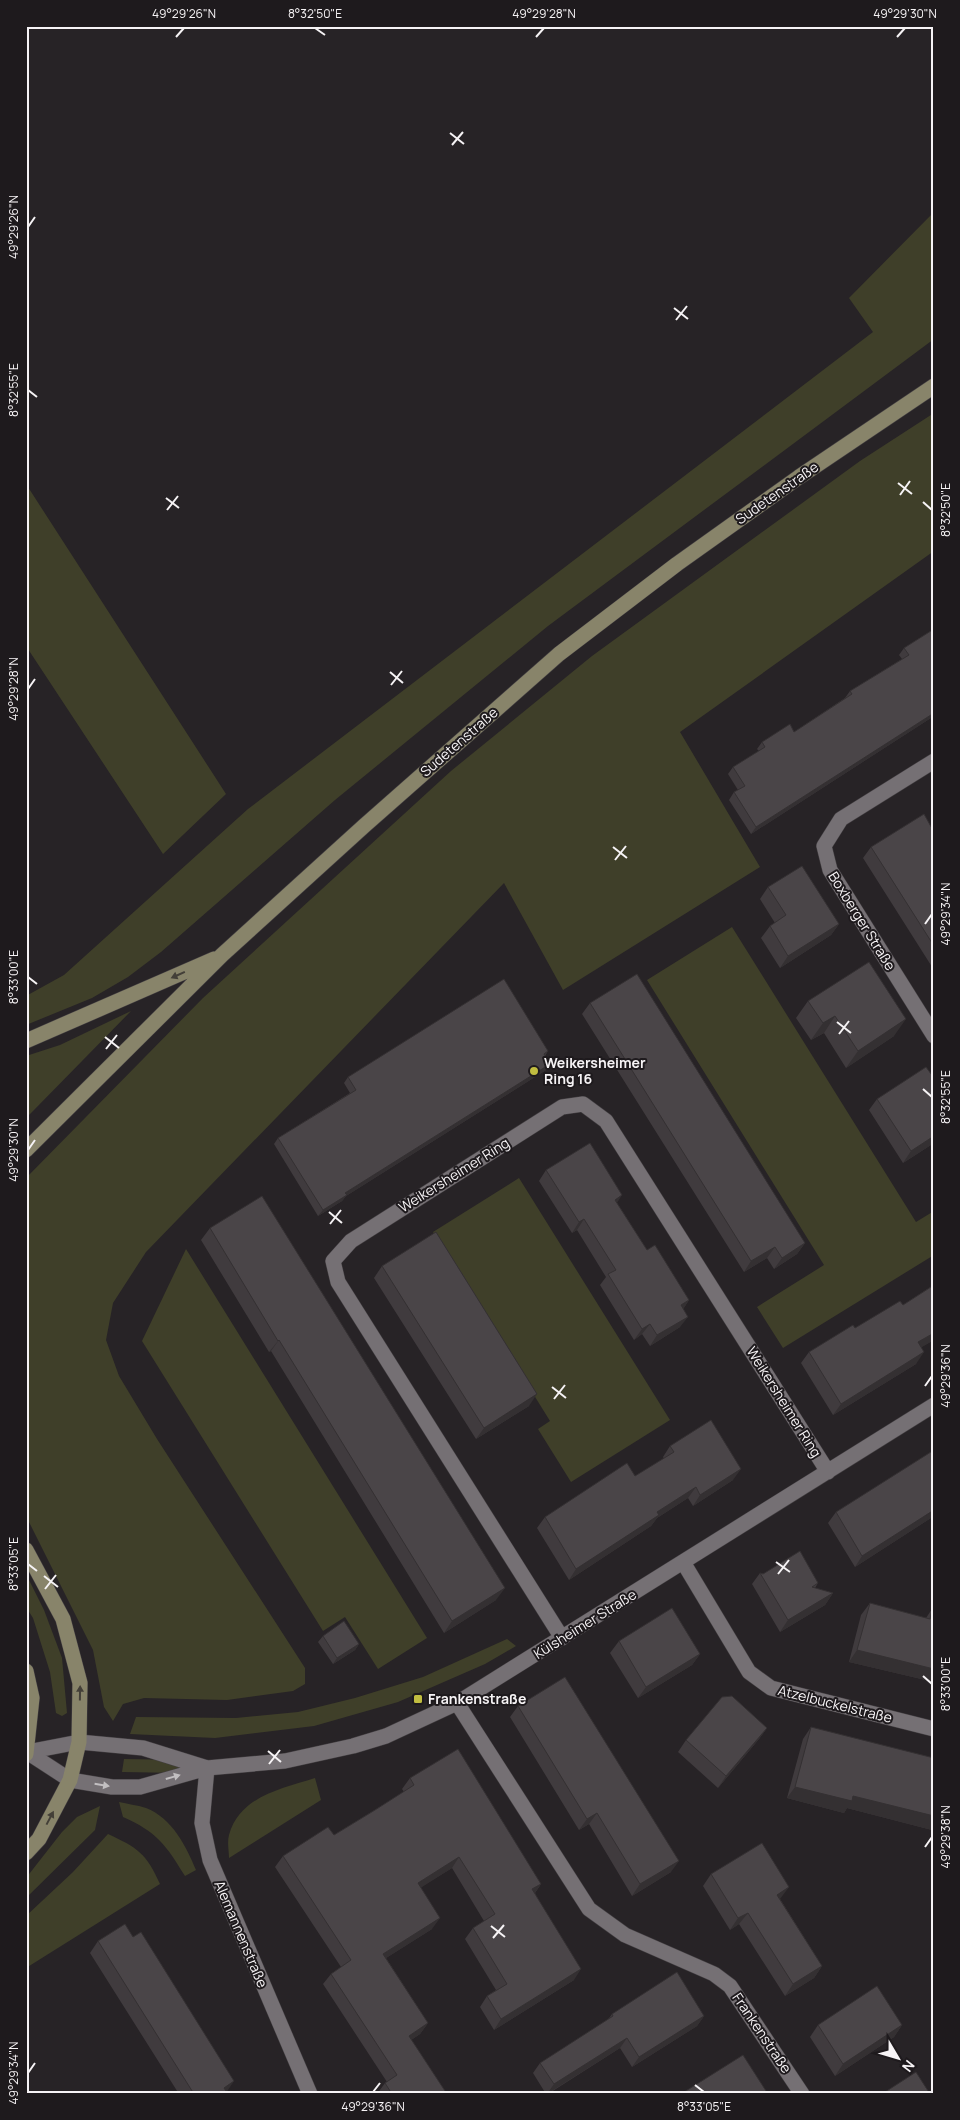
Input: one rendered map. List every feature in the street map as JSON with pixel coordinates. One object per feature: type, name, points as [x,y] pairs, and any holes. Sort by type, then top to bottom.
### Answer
[{"type":"main road","name":"Sudetenstraße","points":[[26,1150],[222,955],[364,826],[559,654],[677,564],[799,477],[934,386]]},
{"type":"main road","points":[[26,1041],[222,955]]},
{"type":"main road","points":[[26,1550],[63,1619],[80,1683],[79,1742],[70,1780],[39,1839],[26,1853]]},
{"type":"main road","points":[[26,1671],[32,1698],[27,1753]]},
{"type":"street","name":"Boxberger Straße","points":[[934,761],[841,820],[824,846],[830,870],[934,1036]]},
{"type":"street","name":"Weikersheimer Ring","points":[[562,1638],[338,1282],[332,1262],[351,1241],[562,1107],[583,1104],[606,1121],[828,1472]]},
{"type":"street","name":"Külsheimer Straße","points":[[27,1753],[70,1780],[112,1787],[140,1787],[207,1768],[285,1761],[353,1746],[386,1736],[457,1703],[934,1405]]},
{"type":"street","name":"Atzelbuckelstraße","points":[[683,1562],[749,1672],[771,1688],[934,1729]]},
{"type":"street","name":"Frankenstraße","points":[[457,1703],[589,1909],[624,1935],[714,1974],[730,1986],[802,2094]]},
{"type":"street","name":"Külsheimer Straße","points":[[27,1753],[79,1742],[143,1748],[207,1768]]},
{"type":"street","name":"Alemannenstraße","points":[[207,1768],[202,1823],[210,1860],[310,2094]]},
{"type":"green space","points":[[934,212],[934,339],[548,626],[335,800],[161,952],[128,977],[92,998],[26,1025],[26,996],[64,975],[248,809],[873,332],[849,298]]},
{"type":"green space","points":[[934,413],[934,551],[680,732],[760,867],[563,990],[504,883],[146,1252],[113,1303],[106,1340],[119,1376],[157,1439],[305,1668],[305,1684],[293,1691],[227,1700],[144,1698],[123,1704],[113,1721],[104,1707],[93,1650],[26,1516],[26,1178],[203,998],[451,771],[592,656],[860,461]]},
{"type":"green space","points":[[26,484],[226,794],[163,854],[26,646]]},
{"type":"green space","points":[[732,927],[916,1222],[934,1211],[934,1255],[783,1348],[757,1307],[824,1265],[647,980]]},
{"type":"green space","points":[[131,1011],[26,1118],[26,1056],[60,1045]]},
{"type":"green space","points":[[519,1178],[670,1420],[571,1482],[538,1429],[550,1421],[433,1232]]},
{"type":"green space","points":[[186,1249],[427,1638],[378,1669],[345,1617],[323,1631],[142,1341]]},
{"type":"green space","points":[[26,1574],[44,1610],[62,1658],[67,1713],[62,1716],[56,1713],[50,1672],[33,1618],[26,1607]]},
{"type":"green space","points":[[507,1639],[516,1646],[485,1664],[398,1702],[314,1726],[215,1738],[130,1734],[136,1717],[236,1718],[298,1712],[355,1698],[423,1677]]},
{"type":"green space","points":[[124,1759],[181,1760],[180,1773],[122,1772]]},
{"type":"green space","points":[[315,1778],[321,1800],[229,1858],[229,1835],[234,1822],[242,1811],[263,1796]]},
{"type":"green space","points":[[119,1802],[146,1808],[171,1826],[183,1842],[196,1870],[185,1876],[160,1840],[144,1828],[123,1817]]},
{"type":"green space","points":[[100,1806],[95,1830],[26,1898],[26,1878],[62,1832],[77,1817]]},
{"type":"green space","points":[[108,1834],[127,1843],[140,1853],[150,1865],[160,1884],[26,1968],[26,1916],[73,1872]]},
{"type":"building","points":[[934,629],[934,713],[756,827],[734,792],[745,786],[733,767],[765,747],[762,742],[790,724],[794,732],[852,694],[850,691],[909,655],[904,648]]},
{"type":"building","points":[[924,814],[934,832],[934,946],[871,847]]},
{"type":"building","points":[[802,866],[839,924],[788,956],[770,926],[786,915],[768,887]]},
{"type":"building","points":[[869,962],[906,1019],[858,1051],[835,1016],[823,1023],[808,1001]]},
{"type":"building","points":[[637,974],[805,1243],[782,1258],[775,1247],[751,1261],[590,1003]]},
{"type":"building","points":[[504,979],[548,1051],[544,1054],[550,1064],[345,1193],[347,1195],[323,1210],[278,1138],[356,1090],[348,1077]]},
{"type":"building","points":[[926,1067],[934,1078],[934,1136],[911,1151],[877,1099]]},
{"type":"building","points":[[590,1143],[622,1195],[615,1200],[647,1250],[655,1245],[689,1300],[681,1305],[688,1317],[657,1335],[650,1324],[642,1329],[608,1274],[616,1270],[584,1219],[579,1222],[546,1170]]},
{"type":"building","points":[[262,1196],[505,1588],[452,1621],[210,1228]]},
{"type":"building","points":[[436,1232],[537,1394],[484,1428],[382,1266]]},
{"type":"building","points":[[934,1285],[934,1333],[918,1342],[924,1352],[841,1404],[809,1352],[853,1325],[855,1328],[900,1301],[903,1305]]},
{"type":"building","points":[[711,1420],[741,1469],[700,1495],[696,1487],[657,1512],[659,1515],[576,1569],[545,1517],[627,1463],[635,1476],[674,1452],[670,1446]]},
{"type":"building","points":[[934,1450],[934,1510],[862,1556],[836,1512]]},
{"type":"building","points":[[800,1551],[818,1583],[812,1587],[833,1593],[788,1620],[760,1573],[763,1574]]},
{"type":"building","points":[[870,1603],[930,1619],[932,1609],[934,1609],[934,1669],[857,1650]]},
{"type":"building","points":[[672,1608],[700,1654],[646,1687],[619,1641]]},
{"type":"building","points":[[344,1621],[359,1644],[337,1658],[323,1636]]},
{"type":"building","points":[[565,1677],[679,1861],[640,1884],[597,1813],[587,1819],[518,1706]]},
{"type":"building","points":[[732,1696],[767,1728],[726,1776],[686,1740],[722,1697]]},
{"type":"building","points":[[811,1727],[934,1758],[934,1816],[853,1796],[852,1801],[795,1787]]},
{"type":"building","points":[[458,1749],[541,1884],[532,1889],[581,1969],[501,2019],[487,1996],[507,1984],[473,1928],[495,1914],[459,1857],[418,1883],[440,1918],[383,1954],[428,2023],[409,2036],[447,2094],[392,2094],[385,2083],[397,2075],[331,1974],[351,1960],[283,1856],[328,1827],[334,1835],[375,1810],[414,1785],[410,1778]]},
{"type":"building","points":[[762,1843],[789,1887],[777,1895],[822,1966],[793,1984],[748,1913],[738,1918],[711,1874]]},
{"type":"building","points":[[125,1924],[133,1937],[141,1932],[234,2081],[224,2088],[228,2094],[194,2094],[98,1941]]},
{"type":"building","points":[[677,1972],[704,2016],[639,2057],[627,2038],[554,2084],[540,2063]]},
{"type":"building","points":[[877,1986],[902,2025],[843,2064],[818,2025]]},
{"type":"building","points":[[743,2055],[768,2094],[681,2094]]},
{"type":"building","points":[[916,2072],[930,2094],[882,2094]]},
{"type":"place","name":"Weikersheimer Ring 16","points":[[534,1071]]},
{"type":"place","name":"Frankenstraße","points":[[418,1699]]}]
